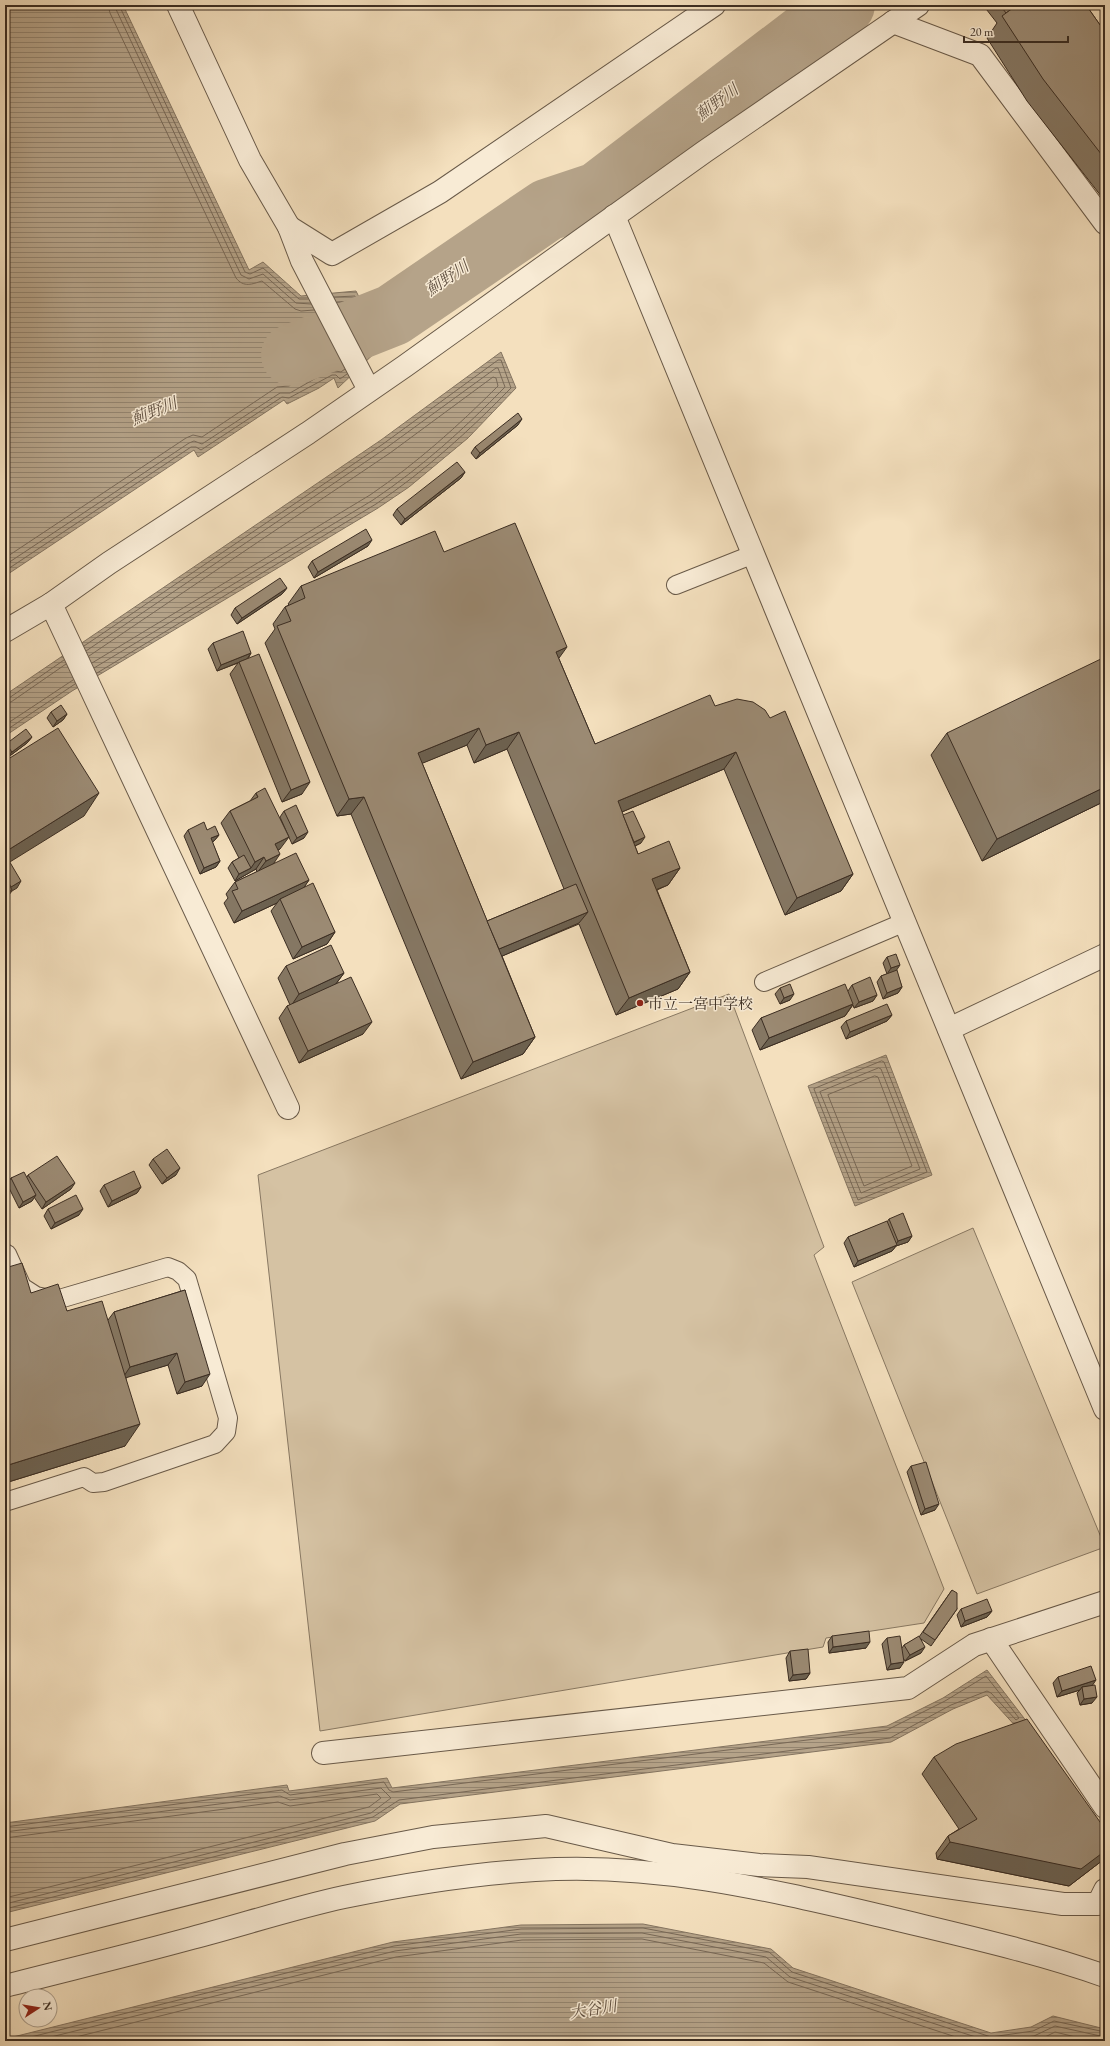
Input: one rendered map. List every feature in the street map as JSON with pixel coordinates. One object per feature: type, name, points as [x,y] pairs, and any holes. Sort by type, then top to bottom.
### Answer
[{"type":"street","points":[[178,5],[250,160],[289,227],[302,261],[369,390]]},
{"type":"street","points":[[289,227],[332,254],[440,192],[714,5]]},
{"type":"street","points":[[5,632],[51,604],[109,563],[308,433],[405,366],[614,216],[918,5]]},
{"type":"street","points":[[893,22],[980,55],[1105,223]]},
{"type":"street","points":[[614,216],[1105,1409]]},
{"type":"street","points":[[51,604],[288,1108]]},
{"type":"street","points":[[949,1029],[1105,955]]},
{"type":"street","points":[[323,1754],[908,1688],[974,1645],[1105,1602]]},
{"type":"street","points":[[991,1639],[1105,1807]]},
{"type":"street","points":[[5,1940],[345,1854],[433,1837],[546,1826],[672,1855],[768,1889],[1069,1963],[1105,1976]]},
{"type":"street","points":[[5,1986],[342,1898],[419,1883],[536,1870],[588,1869],[665,1872],[759,1865],[808,1867],[1063,1904],[1103,1900]]},
{"type":"lane","points":[[676,584],[754,554]]},
{"type":"lane","points":[[764,982],[905,922]]},
{"type":"lane","points":[[5,1255],[7,1254],[22,1287],[36,1296],[56,1300],[168,1267],[178,1271],[187,1279],[228,1418],[226,1432],[215,1444],[104,1482],[93,1483],[84,1477],[5,1502]]},
{"type":"shaded area","points":[[729,994],[824,1247],[814,1255],[944,1589],[924,1623],[826,1638],[823,1647],[320,1731],[258,1175]]},
{"type":"shaded area","points":[[973,1228],[1105,1547],[977,1594],[852,1282]]},
{"type":"water","points":[[5,5],[123,5],[249,270],[263,262],[301,296],[356,291],[383,345],[338,388],[334,378],[319,388],[287,404],[284,400],[198,457],[194,450],[5,576]]},
{"type":"water","points":[[501,352],[516,388],[468,438],[409,487],[378,508],[72,691],[5,736],[5,695],[381,440]]},
{"type":"water","points":[[886,1055],[932,1175],[855,1206],[808,1086]]},
{"type":"water","points":[[987,1670],[1037,1735],[1030,1742],[987,1695],[953,1709],[891,1742],[400,1804],[375,1821],[5,1913],[5,1823],[287,1785],[289,1791],[387,1778],[392,1788],[887,1726],[943,1698]]},
{"type":"water","name":"大谷川","points":[[643,1924],[771,1949],[793,1968],[991,2033],[1031,2027],[1053,2016],[1105,2029],[1105,2041],[5,2041],[5,2039],[49,2028],[58,2028],[58,2026],[393,1942],[521,1925]]},
{"type":"building","points":[[1000,5],[1017,5],[1006,13]]},
{"type":"building","points":[[1017,5],[1086,5],[1105,32],[1105,159],[1043,79],[1002,16]]},
{"type":"building","points":[[518,413],[522,419],[480,453],[475,447]]},
{"type":"building","points":[[457,462],[465,472],[405,519],[397,509]]},
{"type":"building","points":[[515,523],[567,647],[556,652],[595,744],[710,695],[715,706],[737,699],[753,702],[765,710],[770,718],[785,711],[853,874],[797,898],[736,752],[618,801],[638,854],[669,841],[680,868],[652,879],[690,972],[629,998],[519,732],[486,745],[479,728],[418,753],[535,1037],[473,1062],[364,797],[349,799],[277,626],[291,621],[285,607],[305,598],[301,586],[435,531],[444,552]]},
{"type":"building","points":[[366,529],[372,540],[318,572],[312,561]]},
{"type":"building","points":[[280,578],[287,588],[242,618],[235,608]]},
{"type":"building","points":[[243,631],[251,653],[221,665],[213,643]]},
{"type":"building","points":[[259,654],[310,782],[291,790],[239,662]]},
{"type":"building","points":[[1105,657],[1105,787],[997,839],[947,733]]},
{"type":"building","points":[[61,705],[67,714],[57,721],[51,712]]},
{"type":"building","points":[[58,728],[99,793],[5,852],[5,761]]},
{"type":"building","points":[[26,729],[32,737],[12,752],[6,744]]},
{"type":"building","points":[[265,788],[289,837],[275,844],[280,854],[266,861],[264,857],[255,862],[230,811],[258,797],[256,793]]},
{"type":"building","points":[[296,805],[308,832],[297,838],[284,811]]},
{"type":"building","points":[[633,811],[645,837],[634,842],[623,815]]},
{"type":"building","points":[[204,822],[207,830],[215,826],[219,835],[211,838],[220,861],[204,868],[188,830]]},
{"type":"building","points":[[296,853],[309,880],[242,911],[232,891],[238,889],[235,882]]},
{"type":"building","points":[[244,855],[251,868],[239,874],[232,862]]},
{"type":"building","points":[[8,859],[21,881],[11,887],[5,876],[5,861]]},
{"type":"building","points":[[5,876],[12,890],[5,894]]},
{"type":"building","points":[[313,883],[335,932],[302,947],[280,899]]},
{"type":"building","points":[[576,884],[588,912],[499,949],[487,921]]},
{"type":"building","points":[[331,945],[344,973],[299,994],[286,966]]},
{"type":"building","points":[[896,954],[900,965],[891,968],[887,957]]},
{"type":"building","points":[[897,970],[902,987],[887,993],[881,976]]},
{"type":"building","points":[[351,977],[372,1022],[308,1051],[287,1006]]},
{"type":"building","points":[[870,977],[877,995],[859,1002],[852,985]]},
{"type":"building","points":[[790,984],[794,994],[784,998],[780,988]]},
{"type":"building","points":[[845,984],[853,1004],[769,1038],[761,1018]]},
{"type":"building","points":[[887,1004],[892,1015],[850,1032],[846,1021]]},
{"type":"building","points":[[167,1149],[180,1168],[167,1178],[153,1159]]},
{"type":"building","points":[[57,1156],[75,1183],[46,1202],[28,1175]]},
{"type":"building","points":[[134,1171],[141,1187],[112,1201],[104,1185]]},
{"type":"building","points":[[24,1172],[36,1195],[23,1202],[11,1178]]},
{"type":"building","points":[[76,1195],[83,1209],[55,1223],[48,1209]]},
{"type":"building","points":[[903,1213],[912,1236],[898,1241],[889,1219]]},
{"type":"building","points":[[887,1221],[897,1245],[858,1261],[848,1237]]},
{"type":"building","points":[[22,1263],[31,1293],[58,1284],[67,1311],[102,1301],[140,1424],[5,1466],[5,1268]]},
{"type":"building","points":[[185,1290],[210,1374],[185,1382],[177,1353],[130,1367],[114,1312]]},
{"type":"building","points":[[926,1462],[939,1504],[925,1509],[911,1466]]},
{"type":"building","points":[[952,1590],[957,1593],[957,1609],[935,1640],[923,1632]]},
{"type":"building","points":[[987,1599],[992,1611],[965,1621],[961,1609]]},
{"type":"building","points":[[869,1631],[870,1642],[833,1647],[832,1636]]},
{"type":"building","points":[[900,1636],[904,1662],[891,1664],[887,1638]]},
{"type":"building","points":[[919,1636],[925,1647],[910,1655],[904,1645]]},
{"type":"building","points":[[808,1649],[810,1673],[793,1675],[790,1651]]},
{"type":"building","points":[[1091,1666],[1096,1680],[1062,1691],[1058,1677]]},
{"type":"building","points":[[1095,1685],[1097,1697],[1084,1699],[1082,1687]]},
{"type":"building","points":[[1027,1719],[1105,1829],[1105,1851],[1081,1869],[950,1842],[948,1836],[977,1819],[934,1757],[956,1744]]},
{"type":"waterway","name":"薊野川","points":[[292,355],[393,315],[547,210],[598,193],[844,5]]},
{"type":"place","name":"市立一宮中学校","points":[[640,1003]]}]
